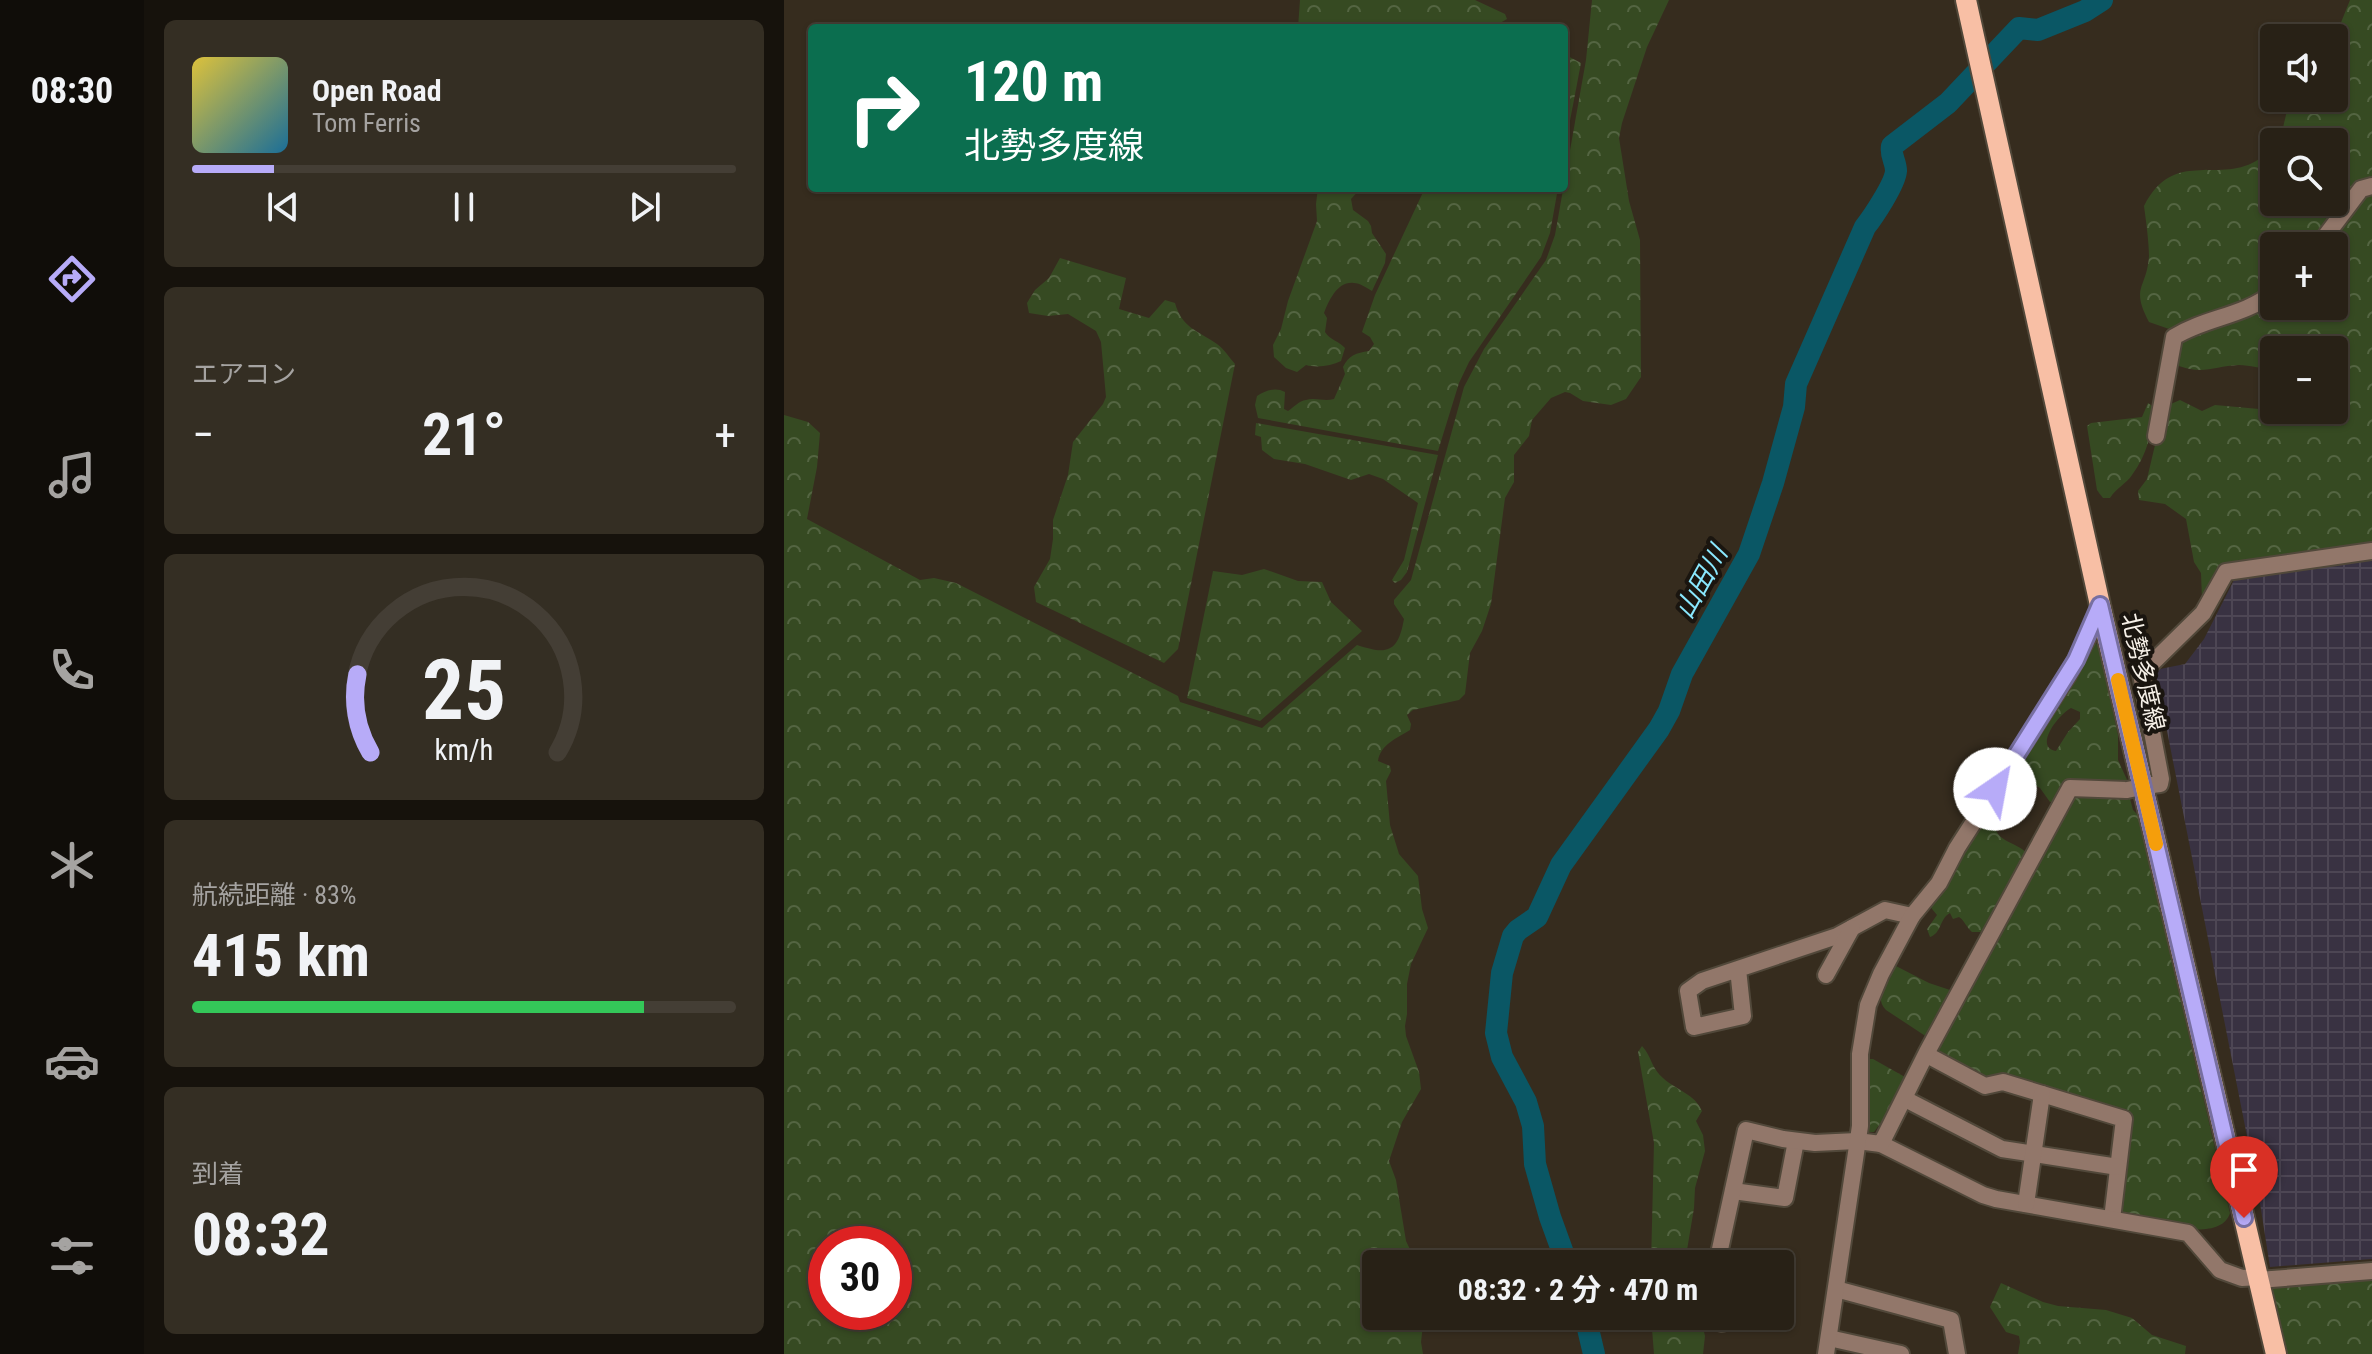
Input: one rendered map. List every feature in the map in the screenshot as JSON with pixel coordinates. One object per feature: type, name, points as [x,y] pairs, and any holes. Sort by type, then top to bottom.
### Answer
[{"type":"main road","name":"北勢多度線","points":[[1966,0],[2100,605],[2276,1354]]},
{"type":"street","points":[[2329,232],[2361,189],[2372,186]]},
{"type":"street","points":[[2156,436],[2174,337],[2260,303]]},
{"type":"street","points":[[1881,1144],[2070,788],[2127,790],[2160,784],[2141,674],[2203,613],[2226,572],[2372,551]]},
{"type":"street","points":[[1901,1354],[1828,1346],[1860,1126],[1861,1042],[1868,1005],[1912,916],[1943,876],[1957,848],[2068,675],[2090,633],[2100,605]]},
{"type":"street","points":[[1738,969],[1837,936],[1885,910],[1912,916]]},
{"type":"street","points":[[1826,975],[1852,928]]},
{"type":"street","points":[[1927,1055],[1985,1086],[2003,1082],[2124,1119],[2112,1219]]},
{"type":"street","points":[[2026,1204],[2042,1094]]},
{"type":"street","points":[[1905,1099],[2002,1149],[2118,1167]]},
{"type":"street","points":[[1720,1250],[1746,1130],[1796,1141],[1881,1144],[1983,1195],[2188,1233],[2220,1270],[2242,1278],[2372,1271]]},
{"type":"street","points":[[1733,1191],[1785,1198],[1796,1141]]},
{"type":"street","points":[[1836,1289],[1951,1320],[1957,1354]]},
{"type":"shaded area","points":[[2372,559],[2372,1259],[2270,1267],[2259,1197],[2155,670],[2185,664],[2204,639],[2235,578]]},
{"type":"green space","points":[[1300,0],[1475,0],[1505,14],[1507,19],[1499,24],[1298,24]]},
{"type":"green space","points":[[1592,0],[1669,0],[1647,47],[1619,138],[1629,201],[1640,240],[1641,377],[1626,399],[1611,405],[1583,401],[1565,392],[1551,398],[1532,420],[1529,436],[1514,455],[1514,482],[1505,498],[1491,604],[1470,653],[1465,694],[1459,700],[1413,710],[1407,715],[1410,730],[1386,746],[1379,755],[1378,761],[1390,766],[1391,771],[1386,781],[1390,825],[1399,854],[1418,876],[1428,928],[1411,964],[1405,1026],[1421,1089],[1402,1122],[1389,1161],[1410,1250],[1362,1250],[1362,1330],[1422,1330],[1423,1354],[784,1354],[784,415],[808,422],[820,433],[807,519],[920,580],[934,578],[956,583],[1178,696],[1180,702],[1262,728],[1357,645],[1383,650],[1390,648],[1398,639],[1404,619],[1394,600],[1411,580],[1464,387],[1484,349],[1546,260],[1555,235],[1563,192],[1568,192],[1568,162],[1586,60]]},
{"type":"green space","points":[[2350,0],[2372,0],[2372,180],[2348,200],[2348,128],[2283,128],[2287,112],[2348,112],[2348,24],[2340,24]]},
{"type":"green space","points":[[1568,56],[1581,63],[1568,131]]},
{"type":"green space","points":[[2259,159],[2260,216],[2329,216],[2319,232],[2260,232],[2260,298],[2257,300],[2172,330],[2149,322],[2140,294],[2149,256],[2144,206],[2156,188],[2182,172],[2226,170]]},
{"type":"green space","points":[[2372,189],[2372,548],[2225,570],[2202,599],[2201,573],[2194,562],[2186,519],[2165,504],[2139,500],[2138,491],[2147,479],[2164,407],[2180,400],[2202,411],[2215,405],[2260,409],[2260,424],[2348,424],[2348,336],[2260,336],[2260,367],[2239,365],[2195,370],[2179,366],[2177,343],[2260,304],[2260,320],[2348,320],[2348,232],[2333,232]]},
{"type":"green space","points":[[1318,192],[1357,192],[1351,199],[1353,210],[1368,221],[1386,254],[1385,263],[1372,291],[1356,283],[1348,283],[1334,293],[1326,308],[1325,332],[1345,348],[1341,361],[1324,366],[1306,365],[1297,372],[1286,368],[1274,357],[1273,345],[1317,221]]},
{"type":"green space","points":[[1423,192],[1557,192],[1550,233],[1541,257],[1469,362],[1459,383],[1438,451],[1258,418],[1255,405],[1257,396],[1271,390],[1285,392],[1284,409],[1288,411],[1303,401],[1334,399],[1345,374],[1345,363],[1353,355],[1369,351],[1374,344],[1362,332],[1375,295]]},
{"type":"green space","points":[[1060,258],[1126,278],[1119,309],[1149,318],[1165,300],[1175,303],[1186,323],[1220,346],[1235,364],[1178,649],[1164,663],[1036,602],[1034,587],[1050,559],[1053,520],[1068,475],[1073,442],[1106,397],[1101,342],[1096,331],[1068,314],[1048,316],[1029,313],[1027,303],[1035,290],[1049,278]]},
{"type":"green space","points":[[2148,403],[2155,408],[2142,459],[2130,478],[2110,498],[2103,498],[2097,490],[2087,426],[2142,417]]},
{"type":"green space","points":[[1256,423],[1438,455],[1407,572],[1401,580],[1395,583],[1392,580],[1404,560],[1418,503],[1383,479],[1369,474],[1351,480],[1305,464],[1274,459],[1262,450],[1261,437],[1255,435]]},
{"type":"green space","points":[[1264,569],[1298,581],[1322,582],[1331,602],[1362,631],[1260,721],[1187,698],[1213,571],[1242,575]]},
{"type":"green space","points":[[2093,643],[2098,644],[2118,735],[2118,760],[2128,782],[2124,787],[2078,784],[2057,801],[2050,802],[2040,788],[2020,776],[2016,769]],"holes":[[[2071,708],[2080,712],[2080,719],[2056,751],[2050,748],[2047,737],[2060,717]]]},
{"type":"green space","points":[[2072,794],[2129,795],[2133,810],[2138,815],[2230,1213],[2223,1223],[2212,1228],[2163,1225],[2117,1212],[2128,1117],[1984,1081],[1930,1053]]},
{"type":"green space","points":[[2001,800],[2009,806],[2004,815],[1993,820],[1998,834],[2028,854],[1983,932],[1972,932],[1959,917],[1953,919],[1950,913],[1930,937],[1927,929],[1937,915],[1928,904],[1996,801]]},
{"type":"green space","points":[[1894,965],[1950,990],[1952,994],[1930,1039],[1883,1005],[1882,990]]},
{"type":"green space","points":[[1642,1046],[1659,1074],[1690,1096],[1702,1111],[1696,1121],[1703,1135],[1705,1151],[1695,1188],[1687,1250],[1651,1250],[1654,1143],[1638,1052]]},
{"type":"green space","points":[[1869,1059],[1905,1077],[1892,1108],[1874,1132],[1866,1129],[1865,1062]]},
{"type":"green space","points":[[2372,1275],[2372,1354],[2284,1354],[2268,1284]]},
{"type":"green space","points":[[2001,1283],[2043,1302],[2106,1310],[2132,1318],[2152,1335],[2186,1346],[2185,1354],[2018,1354],[2019,1336],[2006,1332],[1990,1307]]},
{"type":"green space","points":[[1652,1330],[1704,1330],[1703,1354],[1654,1354]]},
{"type":"waterway","name":"山田川","points":[[1562,1250],[1535,1164],[1533,1126],[1526,1102],[1502,1057],[1496,1033],[1502,973],[1513,936],[1537,917],[1561,865],[1659,729],[1682,674],[1749,554],[1773,483],[1794,407],[1796,384],[1865,227],[1895,177],[1892,146],[1948,103],[2019,28],[2038,30],[2085,11],[2102,0]]},
{"type":"waterway","name":"山田川","points":[[1588,1330],[1594,1354]]},
{"type":"slow traffic","points":[[2118,680],[2156,844]]},
{"type":"route","points":[[1995,789],[2068,675],[2090,633],[2100,605],[2244,1218]]}]
